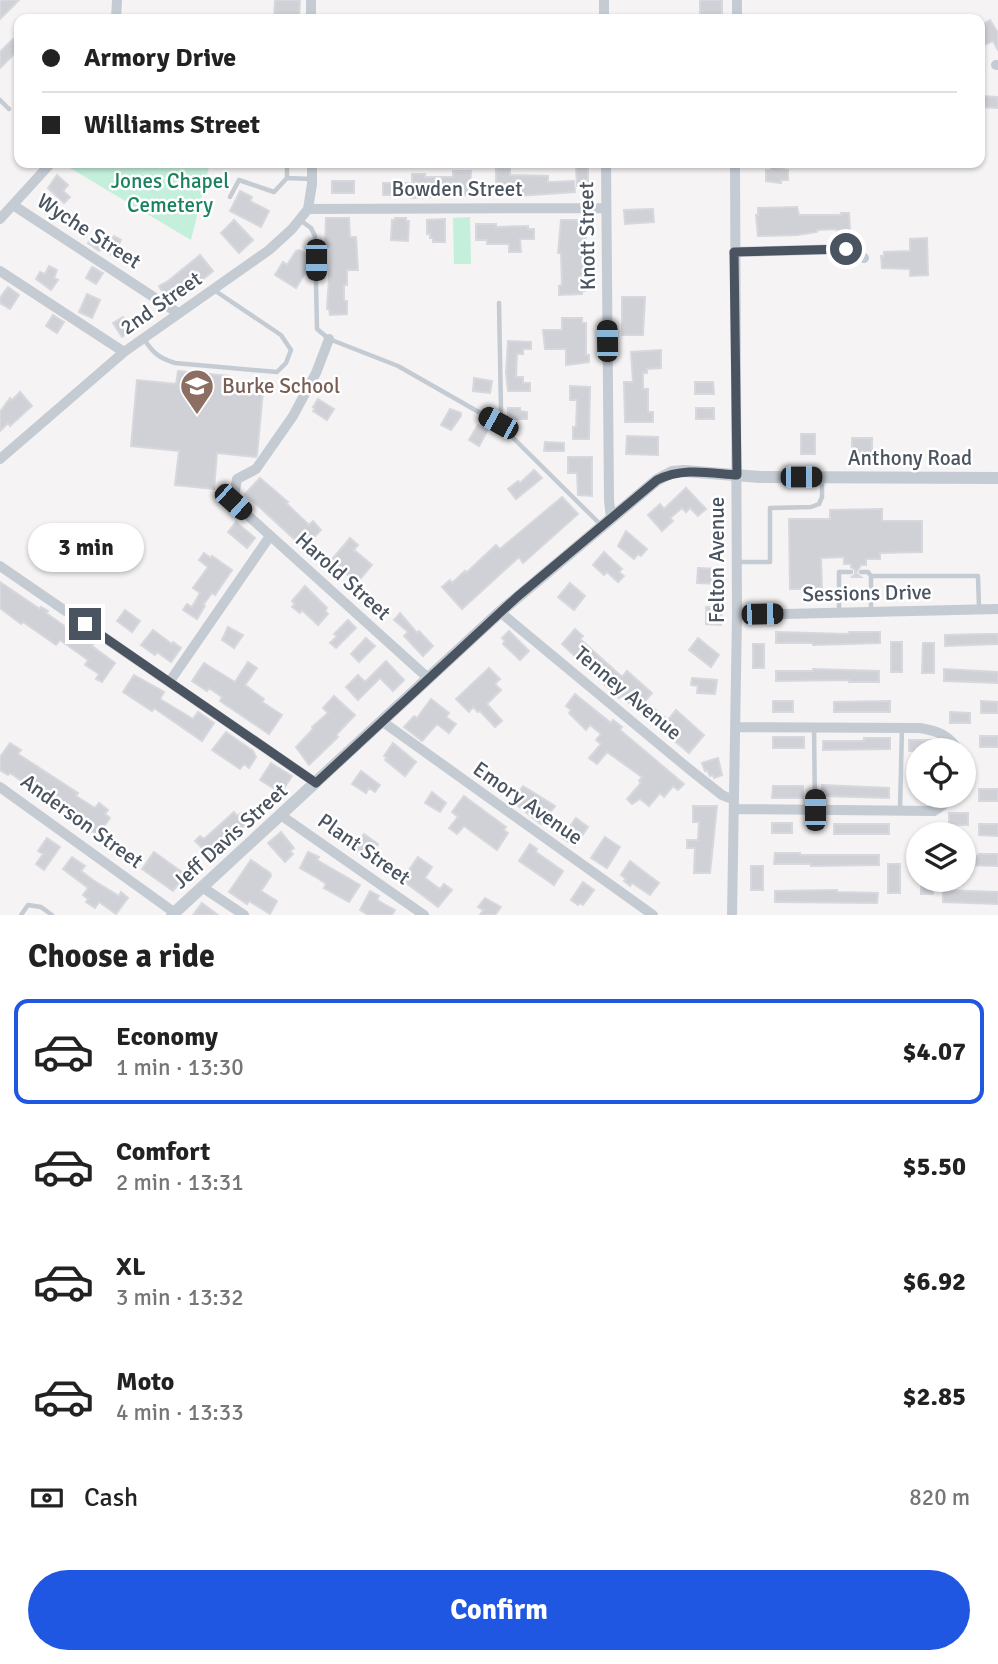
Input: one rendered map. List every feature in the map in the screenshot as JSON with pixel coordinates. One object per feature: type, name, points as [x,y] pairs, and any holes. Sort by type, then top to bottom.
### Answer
[{"type":"street","points":[[0,219],[46,168]]},
{"type":"street","name":"2nd Street","points":[[0,459],[124,352],[269,250],[307,209],[312,168]]},
{"type":"street","name":"Knott Street","points":[[606,168],[607,522]]},
{"type":"street","name":"Felton Avenue","points":[[732,915],[728,897],[734,805],[737,615],[735,168]]},
{"type":"street","name":"Wyche Street","points":[[13,205],[178,313]]},
{"type":"street","name":"Bowden Street","points":[[307,209],[606,208]]},
{"type":"street","points":[[734,252],[846,249],[864,258]]},
{"type":"street","points":[[0,271],[124,352]]},
{"type":"street","name":"Harold Street","points":[[328,339],[316,373],[293,416],[256,469],[237,479],[233,502],[428,678]]},
{"type":"street","name":"Jeff Davis Street","points":[[174,914],[500,612],[657,480],[672,472],[737,475]]},
{"type":"street","name":"Anthony Road","points":[[737,475],[998,478]]},
{"type":"street","points":[[170,681],[270,536]]},
{"type":"street","points":[[0,566],[316,783]]},
{"type":"street","name":"Sessions Drive","points":[[737,615],[998,609]]},
{"type":"street","name":"Tenney Avenue","points":[[500,612],[734,805]]},
{"type":"street","name":"Emory Avenue","points":[[383,722],[650,910]]},
{"type":"street","points":[[735,727],[902,728],[936,731],[949,738]]},
{"type":"street","name":"Anderson Street","points":[[0,787],[174,914]]},
{"type":"street","points":[[734,805],[815,810],[933,811],[938,808]]},
{"type":"street","name":"Plant Street","points":[[282,816],[424,915]]},
{"type":"street","points":[[202,887],[244,915]]},
{"type":"lane","points":[[0,100],[9,109]]},
{"type":"lane","points":[[230,197],[239,180],[274,192],[287,178],[287,168]]},
{"type":"lane","points":[[287,178],[312,179]]},
{"type":"lane","points":[[299,220],[311,228],[315,236],[317,330],[328,339],[398,366],[498,423],[607,522]]},
{"type":"lane","points":[[144,338],[154,353],[175,363],[276,372],[286,363],[291,350],[281,335],[213,290]]},
{"type":"lane","points":[[498,423],[501,411],[499,303]]},
{"type":"lane","points":[[737,562],[770,562],[770,508],[811,507],[819,504],[822,497],[822,477]]},
{"type":"lane","points":[[839,613],[839,572],[851,572]]},
{"type":"lane","points":[[861,572],[868,572],[871,576],[978,576],[979,610]]},
{"type":"lane","points":[[871,576],[871,612]]},
{"type":"lane","points":[[814,727],[815,810]]},
{"type":"lane","points":[[900,811],[902,728]]},
{"type":"lane","points":[[21,915],[28,905],[41,907],[52,915]]},
{"type":"green space","name":"Jones Chapel Cemetery","points":[[70,168],[209,168],[191,240]]},
{"type":"green space","points":[[470,217],[471,264],[454,264],[453,218]]},
{"type":"building","points":[[19,0],[0,19],[0,2]]},
{"type":"building","points":[[275,0],[300,0],[299,14],[274,14]]},
{"type":"building","points":[[700,0],[722,0],[722,14],[700,14]]},
{"type":"building","points":[[990,20],[998,33],[998,50],[993,41],[985,45],[985,23]]},
{"type":"building","points":[[13,39],[14,54],[0,68],[0,52]]},
{"type":"building","points":[[985,96],[998,97],[998,108],[985,107]]},
{"type":"building","points":[[510,168],[510,175],[548,176],[548,182],[574,181],[575,192],[517,196],[517,190],[496,190],[496,169]]},
{"type":"building","points":[[576,168],[588,168],[588,185],[577,186]]},
{"type":"building","points":[[766,170],[788,170],[788,180],[781,180],[781,183],[766,181]]},
{"type":"building","points":[[453,171],[471,171],[470,195],[412,198],[412,195],[383,195],[383,183],[412,183],[412,174],[453,177]]},
{"type":"building","points":[[57,175],[68,185],[63,191],[70,197],[64,203],[48,188]]},
{"type":"building","points":[[332,181],[354,181],[354,193],[332,193]]},
{"type":"building","points":[[240,191],[252,197],[250,201],[269,211],[261,227],[230,211]]},
{"type":"building","points":[[797,207],[799,215],[849,213],[850,230],[837,233],[836,229],[817,230],[797,235],[758,236],[758,208]]},
{"type":"building","points":[[653,209],[654,222],[625,224],[624,210]]},
{"type":"building","points":[[326,218],[349,218],[350,237],[356,237],[358,270],[347,270],[347,285],[344,285],[347,314],[330,315],[327,309],[331,247],[325,246]]},
{"type":"building","points":[[406,218],[406,221],[409,221],[408,241],[391,240],[392,220]]},
{"type":"building","points":[[445,219],[445,242],[433,242],[430,234],[427,234],[427,220]]},
{"type":"building","points":[[234,220],[253,240],[239,253],[221,233]]},
{"type":"building","points":[[561,220],[582,220],[582,223],[586,223],[585,291],[582,291],[582,294],[559,295],[559,286],[562,285],[561,253],[558,253]]},
{"type":"building","points":[[476,224],[496,224],[496,227],[528,226],[528,229],[534,229],[534,239],[520,239],[521,252],[509,252],[509,244],[487,244],[487,240],[476,240]]},
{"type":"building","points":[[98,231],[111,241],[114,236],[121,240],[113,256],[88,243]]},
{"type":"building","points":[[927,238],[928,275],[910,276],[910,269],[882,268],[881,256],[884,256],[884,252],[910,251],[910,239]]},
{"type":"building","points":[[299,250],[309,255],[305,265],[309,267],[296,288],[275,275],[283,262],[287,265]]},
{"type":"building","points":[[200,255],[213,271],[175,302],[165,296],[159,286]]},
{"type":"building","points":[[49,266],[57,270],[54,278],[58,280],[51,290],[36,279],[40,272],[45,274]]},
{"type":"building","points":[[92,267],[103,273],[96,284],[86,278]]},
{"type":"building","points":[[8,287],[19,295],[10,309],[0,303],[0,298]]},
{"type":"building","points":[[87,294],[100,300],[92,318],[79,312]]},
{"type":"building","points":[[622,297],[645,297],[643,335],[622,335]]},
{"type":"building","points":[[53,315],[64,322],[57,333],[46,326]]},
{"type":"building","points":[[123,317],[132,331],[122,337],[113,323]]},
{"type":"building","points":[[562,318],[582,318],[582,323],[586,323],[586,355],[589,355],[589,362],[566,365],[566,349],[545,349],[543,330],[562,330]]},
{"type":"building","points":[[508,341],[531,342],[531,349],[523,349],[523,354],[517,354],[516,377],[523,377],[523,383],[530,383],[530,391],[508,391]]},
{"type":"building","points":[[661,350],[661,368],[647,369],[647,373],[643,373],[643,389],[648,389],[648,412],[653,412],[653,422],[625,422],[624,382],[633,382],[631,352]]},
{"type":"building","name":"Burke School","points":[[178,371],[229,376],[228,387],[263,391],[256,457],[217,453],[214,489],[175,485],[179,451],[131,446],[137,380],[176,384]]},
{"type":"building","points":[[474,378],[492,381],[490,393],[473,391]]},
{"type":"building","points":[[695,382],[713,382],[714,394],[695,394]]},
{"type":"building","points":[[570,386],[590,387],[589,439],[573,439],[577,400],[570,400]]},
{"type":"building","points":[[20,392],[32,406],[10,426],[8,423],[0,431],[0,412],[10,398],[12,400]]},
{"type":"building","points":[[318,399],[334,409],[327,420],[313,411]]},
{"type":"building","points":[[508,408],[520,408],[520,411],[527,412],[527,419],[508,419]]},
{"type":"building","points":[[696,408],[714,408],[714,419],[696,419]]},
{"type":"building","points":[[450,409],[461,413],[451,430],[441,425]]},
{"type":"building","points":[[482,424],[489,428],[479,446],[469,440],[478,425],[481,427]]},
{"type":"building","points":[[801,434],[815,434],[815,454],[801,454]]},
{"type":"building","points":[[627,436],[658,437],[658,455],[626,454]]},
{"type":"building","points":[[852,438],[872,438],[872,455],[852,454]]},
{"type":"building","points":[[545,442],[564,443],[564,451],[544,451]]},
{"type":"building","points":[[568,457],[592,457],[592,496],[578,495],[577,473],[568,473]]},
{"type":"building","points":[[534,470],[542,478],[516,499],[508,489],[518,481],[520,483]]},
{"type":"building","points":[[260,478],[309,525],[313,521],[321,530],[304,548],[245,494]]},
{"type":"building","points":[[686,488],[706,509],[698,516],[690,508],[686,512],[682,508],[670,518],[673,521],[662,531],[648,515],[660,504],[664,509]]},
{"type":"building","points":[[562,497],[578,514],[523,563],[519,557],[462,609],[442,587],[450,580],[452,583],[465,571],[466,573],[496,545],[500,549]]},
{"type":"building","points":[[882,509],[882,521],[922,521],[922,552],[880,553],[880,559],[866,559],[866,565],[861,565],[856,573],[861,577],[851,577],[855,575],[855,570],[851,564],[844,564],[844,557],[821,558],[822,589],[790,589],[789,519],[830,519],[830,510]]},
{"type":"building","points":[[236,522],[255,538],[247,548],[228,532]]},
{"type":"building","points":[[626,531],[647,549],[641,556],[638,554],[634,559],[618,546]]},
{"type":"building","points":[[350,538],[358,545],[354,550],[372,565],[357,583],[329,563]]},
{"type":"building","points":[[604,552],[622,569],[619,572],[624,576],[618,582],[593,565]]},
{"type":"building","points":[[204,553],[232,570],[215,595],[212,593],[203,605],[205,606],[197,619],[183,610],[187,604],[192,607],[200,593],[193,588],[208,567],[199,560]]},
{"type":"building","points":[[698,568],[718,569],[717,584],[697,583]]},
{"type":"building","points":[[0,582],[40,609],[41,607],[48,611],[46,613],[79,636],[81,633],[95,642],[92,646],[115,663],[102,682],[96,679],[99,674],[85,665],[88,660],[60,640],[56,645],[0,608]]},
{"type":"building","points":[[570,583],[585,596],[574,610],[558,597]]},
{"type":"building","points":[[305,586],[327,608],[325,611],[328,614],[318,625],[302,610],[300,613],[292,607],[295,604],[292,601]]},
{"type":"building","points":[[706,607],[722,607],[721,625],[706,624]]},
{"type":"building","points":[[125,610],[140,621],[132,632],[117,621]]},
{"type":"building","points":[[400,613],[417,633],[419,631],[433,646],[423,656],[404,636],[408,632],[394,620]]},
{"type":"building","points":[[348,620],[356,628],[336,648],[330,643],[337,636],[334,634]]},
{"type":"building","points":[[228,627],[243,635],[234,648],[222,640]]},
{"type":"building","points":[[575,629],[583,636],[580,639],[622,677],[627,671],[652,693],[645,701],[668,720],[676,710],[704,735],[689,753],[621,696],[619,698],[562,644]]},
{"type":"building","points":[[153,630],[181,648],[171,662],[141,645]]},
{"type":"building","points":[[509,631],[529,651],[520,660],[503,644],[505,641],[502,638]]},
{"type":"building","points":[[776,632],[880,632],[880,643],[776,643]]},
{"type":"building","points":[[998,634],[998,644],[945,646],[945,635]]},
{"type":"building","points":[[366,638],[375,646],[359,662],[351,654]]},
{"type":"building","points":[[698,638],[719,655],[711,667],[689,650]]},
{"type":"building","points":[[891,642],[902,642],[902,672],[891,672]]},
{"type":"building","points":[[923,643],[934,643],[934,673],[922,673]]},
{"type":"building","points":[[753,644],[764,644],[764,668],[753,668]]},
{"type":"building","points":[[386,661],[404,680],[393,691],[380,678],[358,700],[346,687],[358,675],[365,682]]},
{"type":"building","points":[[248,662],[257,668],[245,685],[264,699],[262,702],[282,715],[269,734],[220,701],[222,697],[209,688],[207,691],[192,681],[204,663],[235,682]]},
{"type":"building","points":[[489,668],[500,679],[495,684],[501,690],[487,704],[502,721],[495,727],[480,711],[473,707],[469,712],[456,699]]},
{"type":"building","points":[[944,669],[998,672],[998,683],[944,681]]},
{"type":"building","points":[[776,671],[879,671],[879,682],[776,681]]},
{"type":"building","points":[[134,675],[164,692],[160,699],[193,719],[198,712],[214,723],[202,741],[154,708],[152,711],[123,692]]},
{"type":"building","points":[[692,678],[717,680],[715,694],[697,693],[698,686],[691,685]]},
{"type":"building","points":[[575,694],[611,723],[613,720],[622,727],[620,730],[684,784],[678,790],[673,786],[664,797],[660,793],[649,806],[640,799],[632,804],[627,799],[641,783],[639,781],[642,777],[607,752],[597,764],[589,758],[601,744],[596,740],[601,734],[590,725],[586,730],[569,713],[571,710],[566,706]]},
{"type":"building","points":[[334,696],[355,715],[336,735],[338,737],[309,765],[296,747],[328,713],[323,708]]},
{"type":"building","points":[[431,699],[449,713],[446,717],[456,724],[449,733],[437,724],[422,741],[404,727],[414,716],[417,718]]},
{"type":"building","points":[[773,701],[793,701],[793,712],[773,712]]},
{"type":"building","points":[[890,701],[890,712],[834,712],[834,702]]},
{"type":"building","points":[[981,701],[998,702],[998,713],[981,713]]},
{"type":"building","points":[[950,712],[970,713],[970,723],[950,723]]},
{"type":"building","points":[[226,732],[253,751],[256,757],[249,768],[244,764],[240,769],[212,750]]},
{"type":"building","points":[[980,736],[998,736],[998,747],[980,747]]},
{"type":"building","points":[[773,737],[804,737],[804,748],[773,748]]},
{"type":"building","points":[[864,738],[890,738],[890,749],[823,750],[823,741],[864,741]]},
{"type":"building","points":[[10,743],[21,750],[18,754],[78,793],[76,796],[95,808],[99,803],[108,810],[105,814],[110,818],[98,835],[92,831],[90,833],[82,827],[84,824],[37,796],[39,793],[10,773],[8,775],[0,770],[0,757]]},
{"type":"building","points":[[393,743],[416,762],[405,776],[385,760],[387,758],[384,756]]},
{"type":"building","points":[[718,758],[722,775],[714,778],[705,771],[702,763]]},
{"type":"building","points":[[271,763],[292,776],[281,793],[260,780]]},
{"type":"building","points":[[361,771],[380,785],[375,792],[369,788],[366,793],[352,784]]},
{"type":"building","points":[[822,785],[889,788],[889,798],[822,796]]},
{"type":"building","points":[[523,786],[555,806],[541,824],[512,801]]},
{"type":"building","points":[[773,786],[803,786],[803,798],[772,798]]},
{"type":"building","points":[[979,789],[998,789],[998,801],[979,801]]},
{"type":"building","points":[[432,792],[446,803],[440,812],[425,803]]},
{"type":"building","points":[[464,796],[506,827],[504,830],[508,833],[497,850],[464,826],[457,834],[449,828],[458,817],[452,812]]},
{"type":"building","points":[[693,806],[717,806],[710,873],[694,873],[695,848],[687,848],[687,840],[698,840],[699,822],[693,822]]},
{"type":"building","points":[[234,812],[237,816],[241,813],[249,822],[230,837],[233,840],[213,859],[195,841],[200,836],[204,839]]},
{"type":"building","points":[[949,813],[968,813],[968,822],[949,822]]},
{"type":"building","points":[[576,818],[588,827],[575,846],[562,838]]},
{"type":"building","points":[[772,823],[792,823],[792,833],[772,833]]},
{"type":"building","points":[[834,824],[889,824],[889,834],[834,834]]},
{"type":"building","points":[[979,824],[998,824],[998,836],[979,835]]},
{"type":"building","points":[[281,832],[294,848],[290,851],[293,854],[285,862],[268,843]]},
{"type":"building","points":[[364,834],[378,844],[368,858],[354,849]]},
{"type":"building","points":[[605,837],[620,847],[607,868],[591,858]]},
{"type":"building","points":[[47,838],[60,847],[44,870],[36,864],[43,854],[38,851]]},
{"type":"building","points":[[530,844],[537,849],[536,852],[563,871],[554,885],[519,861]]},
{"type":"building","points":[[154,852],[186,875],[173,891],[142,869]]},
{"type":"building","points":[[308,852],[360,885],[349,902],[324,888],[326,884],[300,868]]},
{"type":"building","points":[[775,853],[879,855],[879,865],[774,864]]},
{"type":"building","points":[[998,854],[998,866],[976,865],[976,856]]},
{"type":"building","points":[[72,857],[85,866],[81,871],[93,880],[119,896],[121,892],[128,898],[116,914],[99,902],[95,908],[86,902],[88,899],[83,895],[88,888],[63,869]]},
{"type":"building","points":[[418,857],[432,867],[425,878],[440,889],[444,884],[452,890],[438,907],[402,880]]},
{"type":"building","points":[[251,860],[270,873],[271,876],[261,891],[277,901],[270,914],[229,892]]},
{"type":"building","points":[[630,861],[659,883],[650,895],[624,881],[626,879],[621,875]]},
{"type":"building","points":[[888,864],[900,864],[900,893],[888,893]]},
{"type":"building","points":[[751,866],[763,866],[763,890],[751,890]]},
{"type":"building","points":[[583,882],[594,890],[583,905],[578,905],[571,900]]},
{"type":"building","points":[[837,890],[878,893],[877,903],[775,902],[775,891]]},
{"type":"building","points":[[370,891],[379,896],[377,900],[395,910],[392,915],[368,915],[360,910]]},
{"type":"building","points":[[943,892],[998,892],[998,904],[943,902]]},
{"type":"building","points":[[485,898],[501,907],[495,915],[480,915],[483,910],[478,907]]},
{"type":"building","points":[[202,903],[218,915],[193,915]]},
{"type":"place","name":"Burke School","points":[[197,416]]},
{"type":"route","points":[[85,624],[316,783],[517,597],[657,480],[672,472],[684,471],[737,475],[734,252],[846,249]]}]
